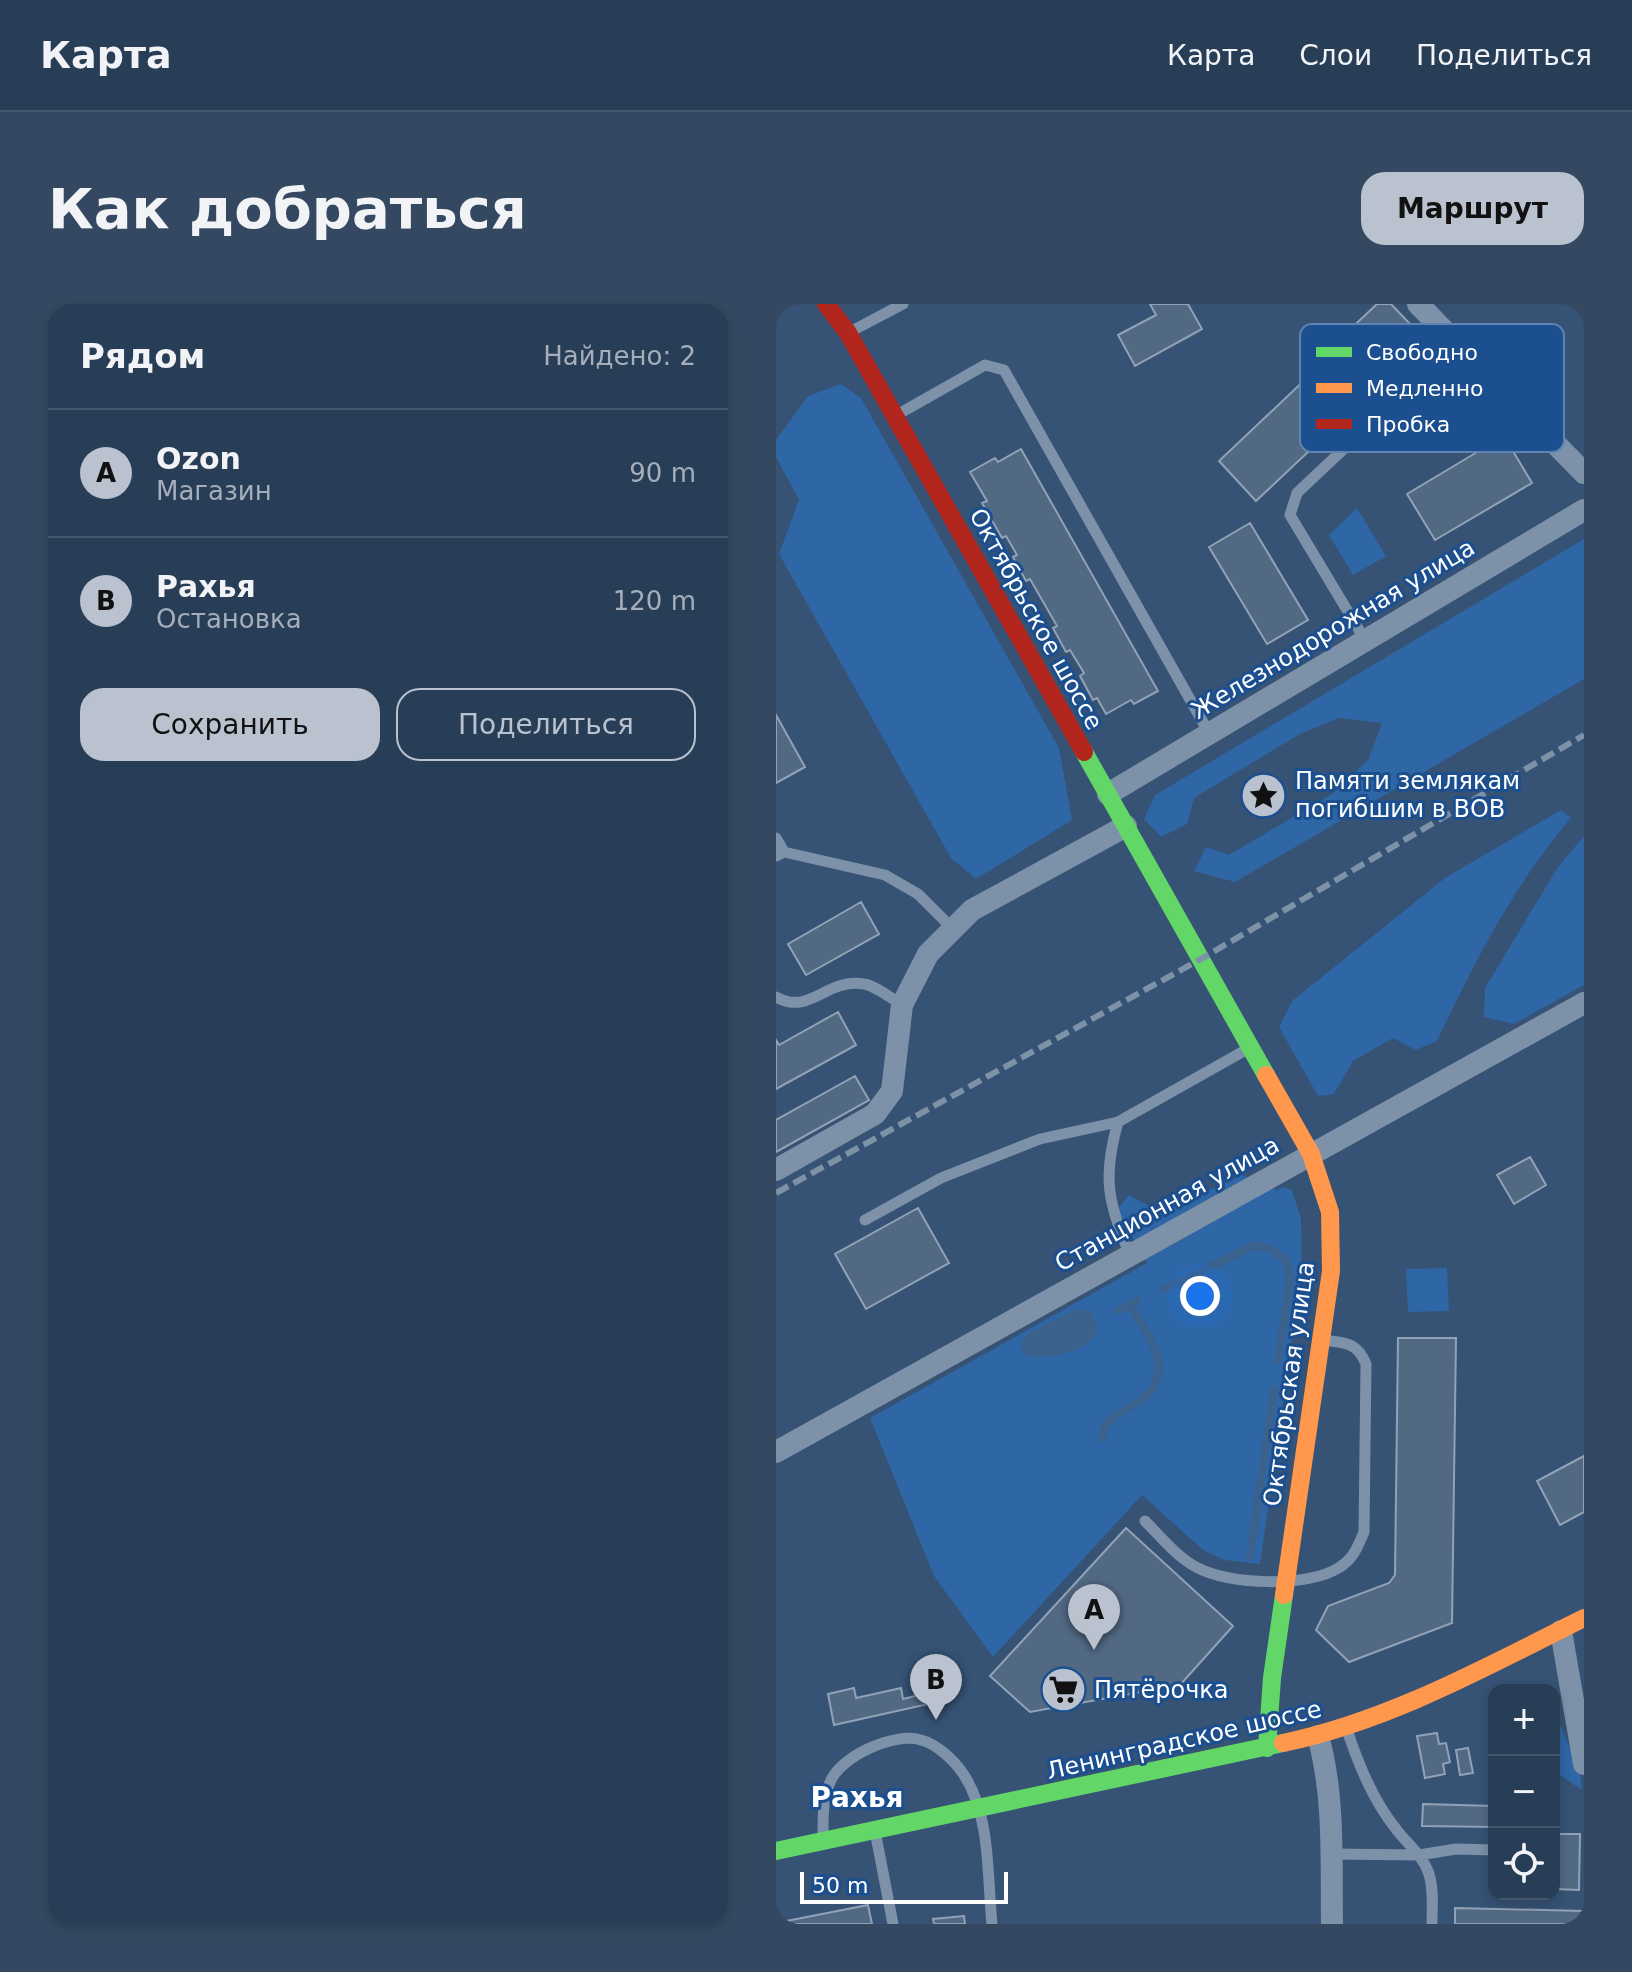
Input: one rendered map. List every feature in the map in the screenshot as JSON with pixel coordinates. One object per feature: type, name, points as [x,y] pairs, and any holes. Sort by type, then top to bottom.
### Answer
[{"type":"street","name":"Октябрьское шоссе","points":[[826,304],[848,333],[1201,959]]},
{"type":"street","points":[[1418,304],[1437,324]]},
{"type":"street","points":[[1563,452],[1584,473]]},
{"type":"street","name":"Железнодорожная улица","points":[[1108,794],[1584,510]]},
{"type":"street","points":[[776,1170],[875,1114],[892,1091],[902,1005],[928,954],[972,910],[1126,826]]},
{"type":"street","name":"Октябрьская улица","points":[[1201,959],[1311,1154],[1330,1212],[1331,1271],[1286,1580],[1267,1725],[1267,1748]]},
{"type":"street","name":"Станционная улица","points":[[776,1452],[1584,1003]]},
{"type":"street","name":"Ленинградское шоссе","points":[[776,1851],[981,1810],[1318,1736],[1445,1687],[1584,1618]]},
{"type":"street","points":[[1561,1631],[1584,1764]]},
{"type":"street","points":[[1318,1736],[1326,1763],[1328,1789],[1332,1924]]},
{"type":"lane","points":[[848,333],[903,304]]},
{"type":"lane","points":[[895,416],[985,365],[1004,370],[1209,733]]},
{"type":"lane","points":[[1340,452],[1297,493],[1290,515],[1365,640]]},
{"type":"lane","points":[[776,838],[780,854],[885,875],[918,894],[953,929]]},
{"type":"lane","points":[[776,997],[788,1004],[806,1001],[837,984],[866,984],[902,1005]]},
{"type":"lane","points":[[865,1220],[941,1178],[1040,1139],[1118,1122],[1251,1047]]},
{"type":"lane","points":[[1118,1122],[1110,1153],[1108,1186],[1113,1214],[1130,1255]]},
{"type":"lane","points":[[1145,1521],[1193,1566],[1215,1576],[1265,1581],[1311,1579],[1339,1568],[1356,1553],[1364,1532],[1366,1364],[1361,1352],[1350,1344],[1321,1340]]},
{"type":"lane","points":[[1346,1727],[1367,1784],[1395,1828],[1419,1855],[1429,1872],[1432,1924]]},
{"type":"lane","points":[[823,1841],[823,1808],[832,1779],[848,1759],[882,1742],[920,1739],[943,1752],[963,1773],[981,1810],[992,1924]]},
{"type":"lane","points":[[875,1831],[893,1924]]},
{"type":"lane","points":[[1330,1854],[1419,1855],[1456,1849],[1488,1850]]},
{"type":"shaded area","points":[[841,384],[861,398],[1059,748],[1072,820],[976,879],[951,858],[779,554],[799,500],[776,457],[776,440],[808,396]]},
{"type":"shaded area","points":[[1357,508],[1386,556],[1353,575],[1329,535]]},
{"type":"shaded area","points":[[1584,539],[1584,679],[1235,882],[1194,871],[1206,847],[1229,855],[1335,792],[1368,760],[1382,723],[1339,718],[1300,734],[1194,798],[1187,824],[1161,837],[1144,819],[1155,795]]},
{"type":"shaded area","points":[[1561,810],[1571,818],[1532,869],[1497,925],[1437,1041],[1416,1050],[1393,1038],[1353,1061],[1334,1094],[1318,1096],[1279,1027],[1292,1001],[1445,878]]},
{"type":"shaded area","points":[[1584,836],[1584,985],[1514,1024],[1484,1017],[1485,988],[1558,867]]},
{"type":"shaded area","points":[[1242,1175],[1277,1190],[1283,1187],[1292,1190],[1301,1219],[1302,1270],[1260,1564],[1224,1560],[1203,1550],[1142,1495],[993,1657],[934,1576],[870,1418],[1147,1263],[1117,1210],[1129,1195],[1160,1212]]},
{"type":"shaded area","points":[[1447,1268],[1449,1311],[1408,1312],[1406,1269]]},
{"type":"shaded area","points":[[1074,1310],[1090,1310],[1098,1326],[1088,1343],[1061,1354],[1041,1357],[1025,1355],[1021,1347],[1024,1336]]},
{"type":"shaded area","points":[[1560,1725],[1580,1771],[1582,1790],[1560,1775]]},
{"type":"building","points":[[1150,304],[1188,304],[1202,329],[1135,366],[1118,335],[1156,315]]},
{"type":"building","points":[[1377,304],[1391,304],[1410,324],[1356,324]]},
{"type":"building","points":[[1300,384],[1300,452],[1308,452],[1256,501],[1219,461]]},
{"type":"building","points":[[1021,449],[1158,691],[1134,704],[1131,700],[1106,714],[1097,698],[1093,700],[1080,676],[1084,673],[1070,650],[1066,652],[1053,628],[1057,626],[1030,579],[1026,581],[1013,557],[1017,555],[1006,536],[1002,538],[982,503],[987,501],[970,472],[995,458],[998,462]]},
{"type":"building","points":[[1477,452],[1514,452],[1532,483],[1435,540],[1407,494]]},
{"type":"building","points":[[1250,523],[1308,620],[1267,644],[1209,547]]},
{"type":"building","points":[[776,715],[805,767],[776,783]]},
{"type":"building","points":[[861,902],[879,934],[806,975],[788,944]]},
{"type":"building","points":[[838,1012],[856,1045],[776,1089],[776,1040],[779,1045]]},
{"type":"building","points":[[855,1076],[869,1100],[776,1152],[776,1120]]},
{"type":"building","points":[[1530,1157],[1546,1185],[1514,1204],[1497,1175]]},
{"type":"building","points":[[918,1208],[949,1263],[866,1309],[835,1254]]},
{"type":"building","points":[[1398,1338],[1456,1338],[1452,1623],[1349,1662],[1316,1630],[1328,1606],[1389,1583],[1395,1575]]},
{"type":"building","points":[[1584,1456],[1584,1512],[1560,1525],[1537,1481]]},
{"type":"building","points":[[1126,1528],[1233,1626],[1180,1685],[1030,1712],[990,1676]]},
{"type":"building","points":[[854,1688],[856,1698],[901,1688],[903,1699],[931,1692],[933,1703],[834,1725],[828,1694]]},
{"type":"building","points":[[1437,1733],[1439,1744],[1446,1743],[1450,1762],[1443,1764],[1445,1774],[1425,1778],[1417,1736]]},
{"type":"building","points":[[1468,1748],[1473,1773],[1460,1775],[1456,1750]]},
{"type":"building","points":[[1423,1804],[1488,1806],[1488,1827],[1422,1826]]},
{"type":"building","points":[[1560,1834],[1580,1834],[1579,1890],[1560,1889]]},
{"type":"building","points":[[868,1905],[872,1924],[776,1924],[776,1923]]},
{"type":"building","points":[[1455,1908],[1584,1911],[1584,1924],[1455,1924]]},
{"type":"building","points":[[964,1916],[965,1924],[934,1924],[933,1919]]},
{"type":"waterway","points":[[1164,1289],[1256,1245],[1273,1250],[1286,1261],[1290,1278],[1278,1361]]},
{"type":"waterway","points":[[1118,1310],[1137,1301]]},
{"type":"waterway","points":[[1102,1438],[1104,1427],[1112,1419],[1145,1397],[1154,1387],[1158,1373],[1155,1349],[1130,1304]]},
{"type":"waterway","points":[[1250,1556],[1274,1390]]},
{"type":"railway","points":[[776,1193],[1201,959],[1584,735]]},
{"type":"traffic: fast","points":[[1084,752],[1266,1075]]},
{"type":"traffic: fast","points":[[1267,1748],[1272,1678],[1284,1595]]},
{"type":"traffic: fast","points":[[776,1851],[1283,1743]]},
{"type":"traffic: slow","points":[[1266,1075],[1311,1154],[1330,1212],[1331,1271],[1284,1595]]},
{"type":"traffic: slow","points":[[1283,1743],[1361,1721],[1400,1706],[1475,1673],[1584,1618]]},
{"type":"traffic: jam","points":[[826,304],[848,333],[1084,752]]},
{"type":"place","name":"Памяти землякам погибшим в ВОВ","points":[[1264,795]]},
{"type":"place","name":"Ozon","points":[[1094,1650]]},
{"type":"place","name":"Пятёрочка","points":[[1063,1690]]},
{"type":"place","name":"Рахья","points":[[936,1720]]},
{"type":"district","name":"Рахья","points":[[857,1797]]}]
